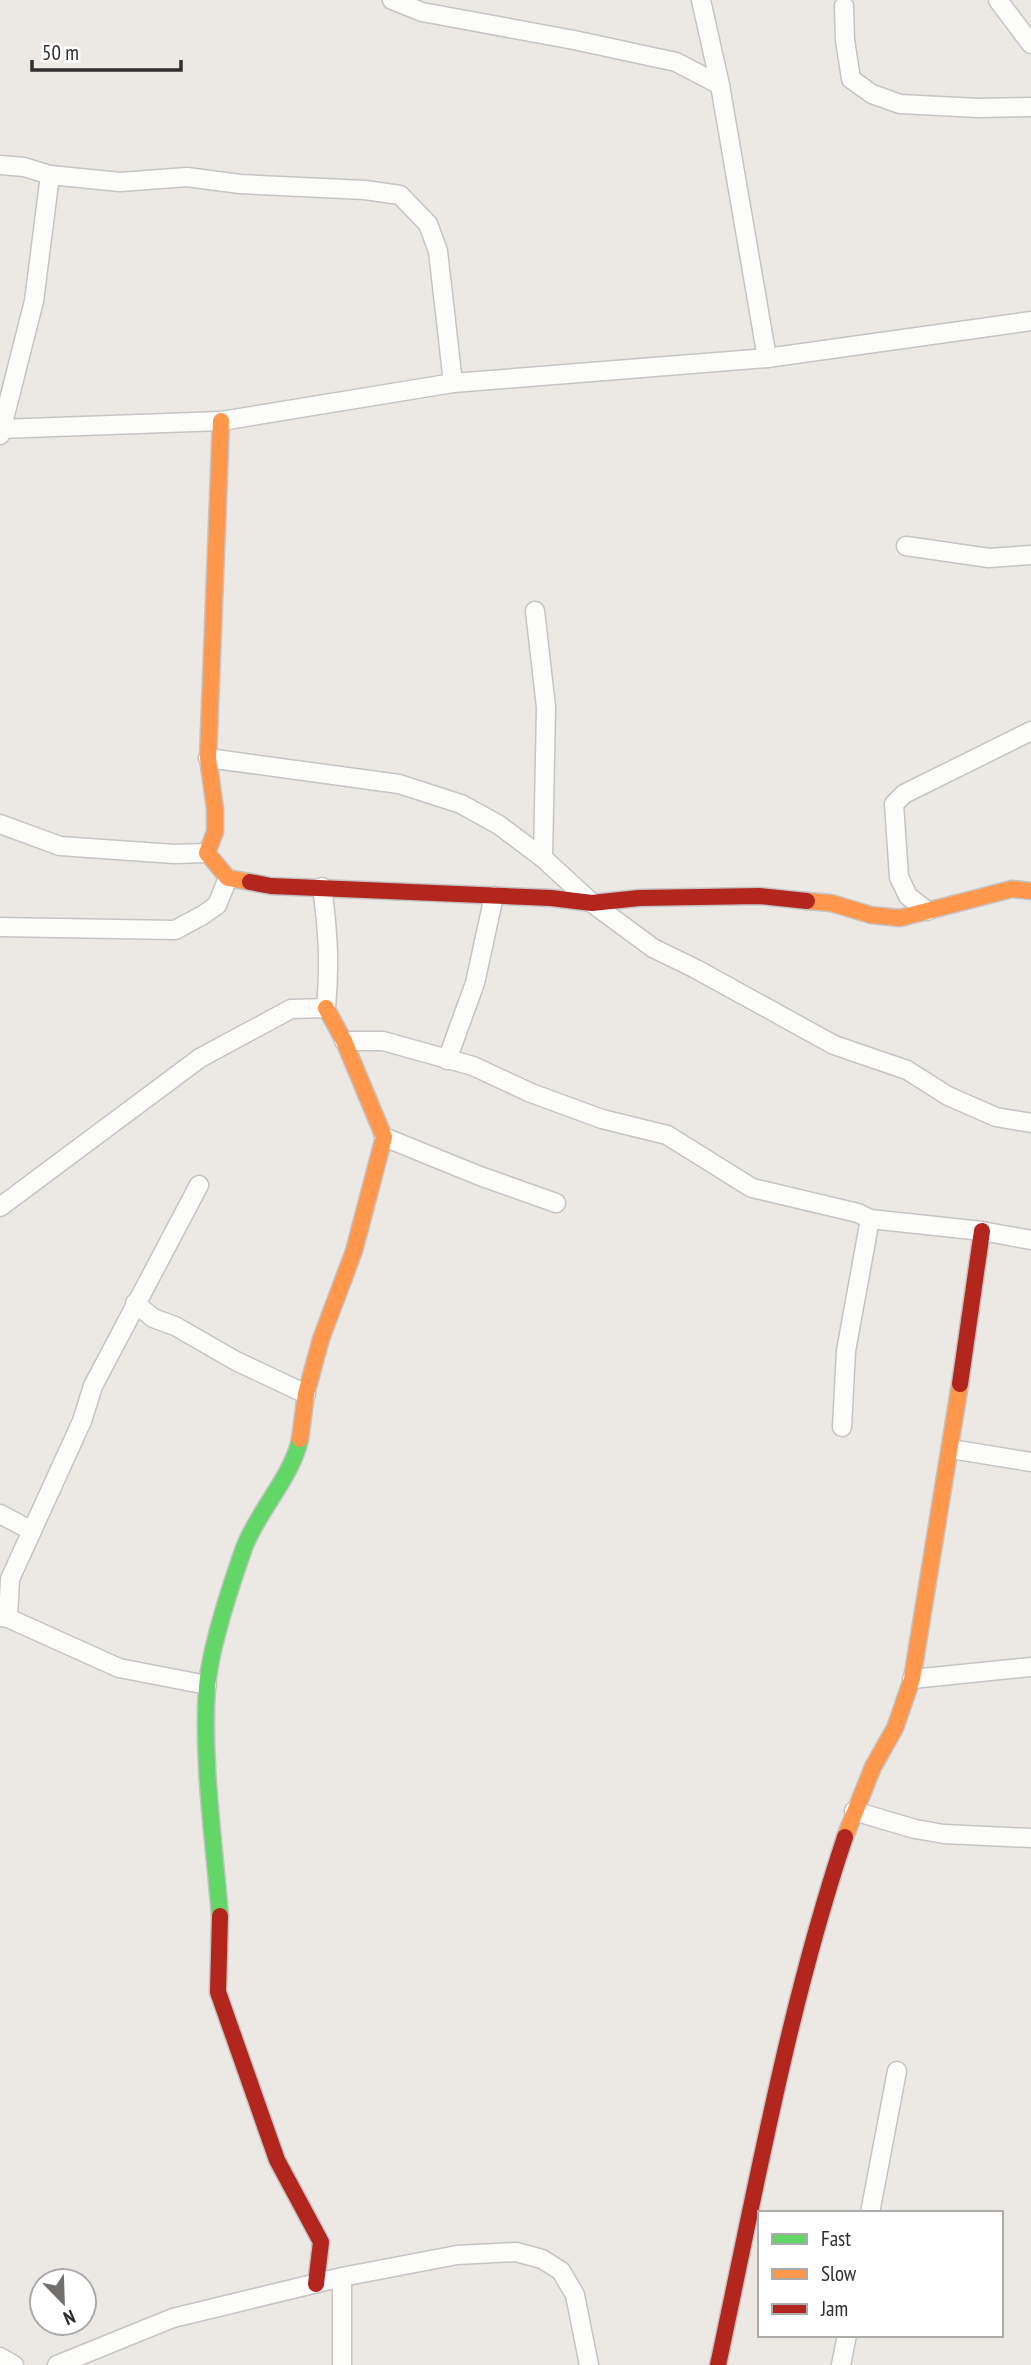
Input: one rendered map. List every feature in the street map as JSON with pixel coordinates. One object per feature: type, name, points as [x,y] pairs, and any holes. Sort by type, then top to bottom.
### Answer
[{"type":"street","points":[[392,0],[422,12],[676,62],[720,85]]},
{"type":"street","points":[[701,0],[720,85],[767,358]]},
{"type":"street","points":[[999,0],[1031,44]]},
{"type":"street","points":[[844,6],[845,40],[851,79],[872,94],[900,104],[978,108],[1031,107]]},
{"type":"street","points":[[0,164],[24,167],[50,175],[120,183],[187,177],[240,184],[365,190],[400,195],[428,224],[438,251],[453,383]]},
{"type":"street","points":[[50,175],[34,301],[0,431],[221,421],[453,383],[767,358],[1031,321]]},
{"type":"street","points":[[207,853],[215,832],[208,758],[221,421]]},
{"type":"street","points":[[906,546],[989,558],[1031,555]]},
{"type":"street","points":[[535,611],[546,707],[542,858]]},
{"type":"street","points":[[926,911],[908,896],[899,877],[894,804],[904,794],[1031,731]]},
{"type":"street","points":[[208,758],[399,784],[461,804],[499,825],[542,858],[592,903],[653,948],[707,974],[834,1045],[907,1070],[948,1096],[996,1117],[1031,1123]]},
{"type":"street","points":[[0,824],[60,846],[173,854],[207,853]]},
{"type":"street","points":[[207,853],[228,878],[271,886],[494,895],[592,903],[639,898],[759,896],[831,903],[871,915],[900,918],[1012,889],[1031,891]]},
{"type":"street","points":[[0,927],[175,930],[217,905],[228,878]]},
{"type":"street","points":[[316,2284],[321,2242],[277,2160],[218,1992],[220,1921],[207,1749],[207,1685],[218,1634],[245,1546],[300,1443],[306,1394],[321,1339],[354,1251],[384,1137],[344,1041],[326,1008],[330,971],[329,939],[322,887]]},
{"type":"street","points":[[447,1060],[475,983],[494,895]]},
{"type":"street","points":[[0,1207],[200,1058],[291,1009],[326,1008]]},
{"type":"street","points":[[344,1041],[383,1041],[472,1066],[531,1093],[602,1119],[667,1135],[751,1188],[858,1213],[870,1219],[982,1231],[1031,1240]]},
{"type":"street","points":[[384,1137],[556,1203]]},
{"type":"street","points":[[199,1185],[93,1387],[82,1421],[10,1579],[4,1618],[119,1668],[207,1685]]},
{"type":"street","points":[[842,1427],[846,1351],[870,1219]]},
{"type":"street","points":[[718,2365],[787,2048],[828,1889],[854,1811],[873,1767],[895,1728],[912,1679],[951,1450],[982,1231]]},
{"type":"street","points":[[135,1303],[153,1318],[175,1326],[236,1362],[306,1394]]},
{"type":"street","points":[[951,1450],[1031,1462]]},
{"type":"street","points":[[0,1514],[32,1531]]},
{"type":"street","points":[[912,1679],[1031,1667]]},
{"type":"street","points":[[854,1811],[915,1829],[944,1834],[975,1833],[1031,1838]]},
{"type":"street","points":[[870,2211],[897,2071]]},
{"type":"street","points":[[57,2365],[173,2318],[342,2277],[457,2255],[516,2252],[542,2259],[561,2271],[575,2295],[589,2365]]},
{"type":"street","points":[[342,2277],[342,2365]]},
{"type":"street","points":[[841,2365],[847,2337]]},
{"type":"street","points":[[0,2357],[14,2365]]},
{"type":"traffic: fast","points":[[220,1916],[206,1744],[207,1687],[212,1654],[244,1548],[283,1480],[300,1439]]},
{"type":"traffic: slow","points":[[221,421],[208,758],[215,809],[215,832],[207,853],[228,878],[250,882]]},
{"type":"traffic: slow","points":[[807,901],[831,903],[871,915],[900,918],[1012,889],[1031,891]]},
{"type":"traffic: slow","points":[[300,1439],[306,1394],[321,1339],[354,1251],[384,1137],[344,1041],[326,1008]]},
{"type":"traffic: slow","points":[[845,1837],[873,1767],[895,1728],[912,1679],[960,1384]]},
{"type":"traffic: jam","points":[[250,882],[271,886],[551,898],[592,903],[639,898],[759,896],[807,901]]},
{"type":"traffic: jam","points":[[960,1384],[982,1231]]},
{"type":"traffic: jam","points":[[718,2365],[790,2033],[806,1967],[845,1837]]},
{"type":"traffic: jam","points":[[220,1916],[218,1992],[277,2160],[321,2242],[316,2284]]}]
